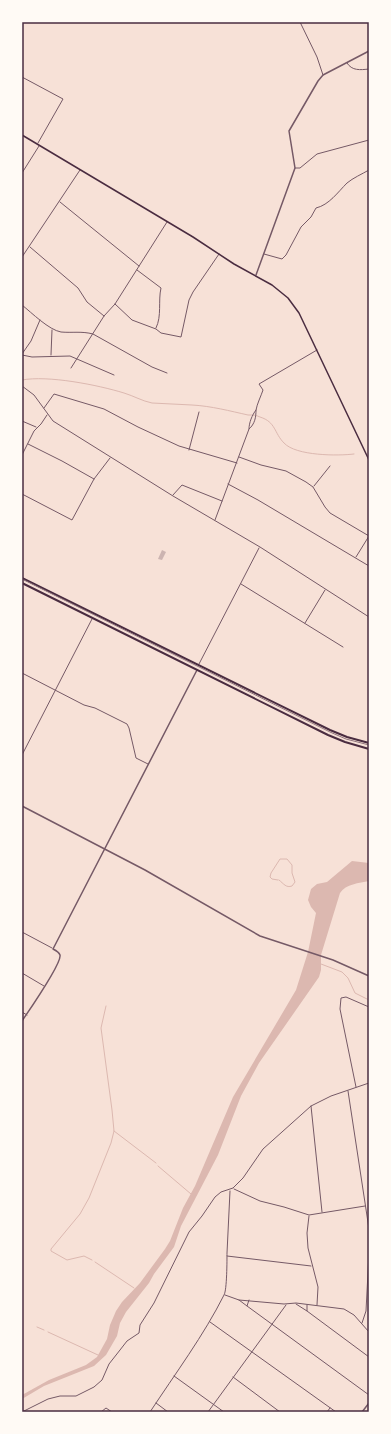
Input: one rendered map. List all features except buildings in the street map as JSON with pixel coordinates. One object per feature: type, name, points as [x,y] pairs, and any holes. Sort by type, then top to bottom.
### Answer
[{"type":"main road","points":[[22,136],[38,144],[256,275],[272,285],[288,298],[299,313],[369,460]]},
{"type":"main road","points":[[22,578],[336,733],[369,743]]},
{"type":"main road","points":[[22,583],[334,737],[369,749]]},
{"type":"main road","points":[[92,618],[95,614]]},
{"type":"main road","points":[[196,670],[199,665]]},
{"type":"street","points":[[300,22],[317,57],[323,75]]},
{"type":"street","points":[[256,275],[295,168],[289,131],[323,75],[369,51]]},
{"type":"street","points":[[346,62],[355,70],[369,69]]},
{"type":"street","points":[[22,77],[63,99],[22,173]]},
{"type":"street","points":[[295,168],[300,168],[317,154],[369,140]]},
{"type":"street","points":[[22,257],[80,170]]},
{"type":"street","points":[[264,254],[282,259],[286,256],[301,227],[311,218],[316,208],[337,194],[348,182],[369,170]]},
{"type":"street","points":[[59,201],[139,266]]},
{"type":"street","points":[[71,368],[104,316],[137,270],[167,222]]},
{"type":"street","points":[[29,247],[78,288],[87,302],[104,316]]},
{"type":"street","points":[[114,304],[132,320],[156,329],[161,333],[181,337],[189,300],[219,254]]},
{"type":"street","points":[[137,270],[161,288],[159,296],[159,321],[156,329]]},
{"type":"street","points":[[22,305],[52,329],[62,332],[86,332],[93,334],[152,367],[167,373]]},
{"type":"street","points":[[40,320],[31,341],[22,355],[36,357],[70,356],[114,375]]},
{"type":"street","points":[[51,356],[52,329]]},
{"type":"street","points":[[215,521],[263,390],[259,384],[317,350]]},
{"type":"street","points":[[22,386],[31,392],[53,422],[173,496],[260,547],[369,617]]},
{"type":"street","points":[[44,409],[54,394],[104,409],[138,427],[189,450],[236,463]]},
{"type":"street","points":[[249,429],[252,426],[257,414],[256,410]]},
{"type":"street","points":[[189,450],[199,412]]},
{"type":"street","points":[[22,455],[37,427],[41,424],[47,414]]},
{"type":"street","points":[[22,421],[37,427]]},
{"type":"street","points":[[28,444],[94,479]]},
{"type":"street","points":[[22,494],[72,520],[94,479],[110,457]]},
{"type":"street","points":[[239,457],[296,476],[313,487],[324,507],[336,517],[369,535],[355,557]]},
{"type":"street","points":[[313,487],[330,466]]},
{"type":"street","points":[[228,484],[258,500],[369,566]]},
{"type":"street","points":[[173,496],[182,485],[222,501]]},
{"type":"street","points":[[199,665],[260,547]]},
{"type":"street","points":[[241,584],[343,647]]},
{"type":"street","points":[[305,624],[325,590]]},
{"type":"street","points":[[22,755],[92,618]]},
{"type":"street","points":[[53,949],[196,670]]},
{"type":"street","points":[[22,673],[127,724],[136,758],[148,764]]},
{"type":"street","points":[[22,806],[145,870],[260,936],[323,957],[369,976]]},
{"type":"street","points":[[22,932],[53,949],[59,954],[60,958],[45,986],[22,1021]]},
{"type":"street","points":[[22,973],[45,986]]},
{"type":"street","points":[[356,1087],[340,1010],[341,998],[346,997],[369,1007]]},
{"type":"street","points":[[22,1012],[26,1015]]},
{"type":"street","points":[[22,1412],[56,1397],[81,1394],[100,1382],[113,1359],[127,1341],[139,1333],[140,1325],[154,1303],[189,1232],[215,1196],[233,1188],[243,1178],[254,1160],[271,1141],[311,1106],[331,1096],[369,1083]]},
{"type":"street","points":[[348,1091],[369,1229]]},
{"type":"street","points":[[311,1106],[322,1213]]},
{"type":"street","points":[[233,1188],[260,1201],[309,1215],[366,1206]]},
{"type":"street","points":[[150,1412],[210,1321],[225,1295],[228,1262],[230,1190]]},
{"type":"street","points":[[309,1215],[307,1241],[318,1287],[317,1305]]},
{"type":"street","points":[[362,1324],[366,1311],[369,1253]]},
{"type":"street","points":[[227,1256],[312,1266]]},
{"type":"street","points":[[225,1295],[239,1300],[369,1395]]},
{"type":"street","points":[[239,1300],[286,1304],[308,1304],[338,1308],[348,1311],[369,1332]]},
{"type":"street","points":[[247,1306],[249,1300]]},
{"type":"street","points":[[295,1303],[369,1357]]},
{"type":"street","points":[[208,1412],[286,1304]]},
{"type":"street","points":[[307,1311],[308,1304]]},
{"type":"street","points":[[210,1321],[336,1412]]},
{"type":"street","points":[[174,1376],[224,1412]]},
{"type":"street","points":[[233,1377],[280,1412]]},
{"type":"street","points":[[156,1403],[168,1412]]},
{"type":"street","points":[[362,1412],[369,1403]]},
{"type":"street","points":[[101,1412],[106,1408],[112,1412]]},
{"type":"street","points":[[327,1412],[330,1408]]},
{"type":"shaded area","points":[[352,861],[369,863],[369,881],[349,886],[340,893],[321,955],[321,970],[319,977],[259,1063],[241,1096],[218,1155],[181,1226],[174,1247],[149,1283],[126,1312],[120,1323],[117,1336],[106,1355],[94,1366],[44,1386],[22,1399],[22,1395],[49,1380],[86,1365],[97,1357],[107,1339],[110,1325],[116,1311],[122,1302],[140,1283],[170,1241],[183,1208],[195,1186],[233,1097],[296,990],[308,952],[316,913],[308,900],[311,889],[317,884],[327,882]]},
{"type":"waterway","points":[[22,380],[45,379],[87,384],[128,394],[152,403],[199,406],[248,415],[256,415],[269,422],[284,443],[290,447],[307,453],[328,455],[354,454]]},
{"type":"waterway","points":[[278,880],[272,879],[270,877],[271,873],[280,859],[287,859],[292,865],[292,873],[295,882],[292,886],[288,886],[279,880]]},
{"type":"waterway","points":[[321,964],[342,972],[348,978],[355,993],[369,1000]]},
{"type":"waterway","points":[[92,1260],[84,1256],[67,1260],[51,1251],[51,1249],[80,1214],[89,1198],[111,1143],[114,1131],[101,1028],[106,1006]]},
{"type":"waterway","points":[[114,1131],[156,1163]]},
{"type":"waterway","points":[[158,1166],[191,1194]]},
{"type":"waterway","points":[[95,1262],[134,1288]]},
{"type":"waterway","points":[[37,1327],[44,1330]]},
{"type":"waterway","points":[[48,1332],[98,1355]]},
{"type":"tram line","points":[[22,579],[330,732],[346,739],[369,745]]}]
